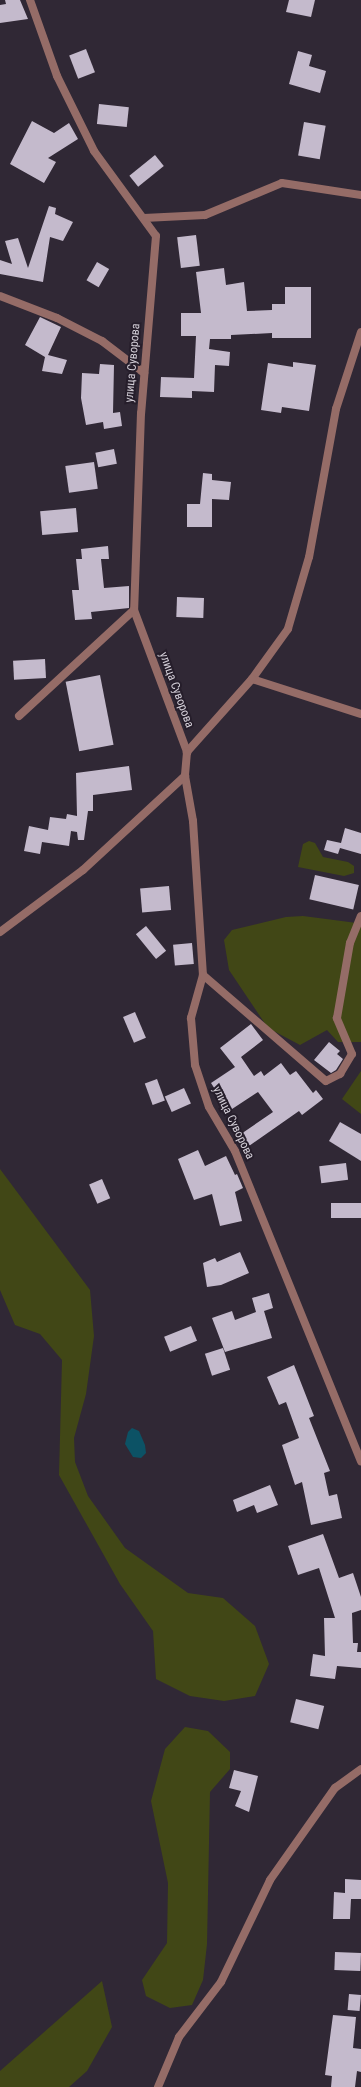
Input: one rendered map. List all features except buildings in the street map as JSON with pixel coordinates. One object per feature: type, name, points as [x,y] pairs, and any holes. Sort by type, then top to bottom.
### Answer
[{"type":"street","name":"улица Суворова","points":[[30,0],[57,76],[94,151],[156,236],[144,373],[134,610],[186,752],[185,776],[193,821],[203,975],[191,1018],[195,1065],[209,1107],[235,1151],[361,1461]]},
{"type":"street","points":[[144,218],[206,215],[282,183],[361,195]]},
{"type":"street","points":[[0,296],[57,318],[102,341],[144,373]]},
{"type":"street","name":"улица Суворова","points":[[186,752],[252,679],[288,629],[309,557],[336,409],[361,332]]},
{"type":"street","points":[[19,716],[134,610]]},
{"type":"street","points":[[252,679],[361,714]]},
{"type":"street","points":[[0,932],[83,870],[185,776]]},
{"type":"street","points":[[203,975],[326,1081],[340,1074],[352,1054],[337,1018],[350,943],[361,916]]},
{"type":"street","points":[[158,2087],[178,2037],[221,1982],[270,1880],[335,1788],[361,1769]]},
{"type":"green space","points":[[309,841],[315,843],[323,857],[348,862],[354,866],[354,873],[344,876],[298,867],[303,844]]},
{"type":"green space","points":[[303,916],[357,923],[361,916],[361,1042],[338,1042],[327,1030],[300,1045],[268,1028],[229,970],[224,940],[232,930],[286,917]]},
{"type":"green space","points":[[361,1071],[361,1114],[342,1099]]},
{"type":"green space","points":[[0,1169],[90,1290],[94,1336],[86,1394],[74,1438],[75,1462],[88,1496],[125,1548],[188,1593],[223,1598],[255,1626],[269,1664],[255,1696],[224,1701],[190,1696],[156,1679],[153,1631],[120,1584],[59,1475],[62,1360],[40,1334],[15,1325],[0,1290]]},
{"type":"green space","points":[[185,1727],[208,1731],[230,1752],[230,1769],[210,1792],[207,1944],[203,1980],[192,2005],[170,2008],[146,1996],[142,1980],[167,1943],[168,1883],[151,1801],[165,1749]]},
{"type":"green space","points":[[102,1981],[112,2027],[87,2071],[69,2087],[0,2087],[0,2071]]},
{"type":"water","points":[[132,1428],[139,1431],[145,1445],[146,1453],[141,1458],[133,1457],[125,1444],[128,1432]]}]
